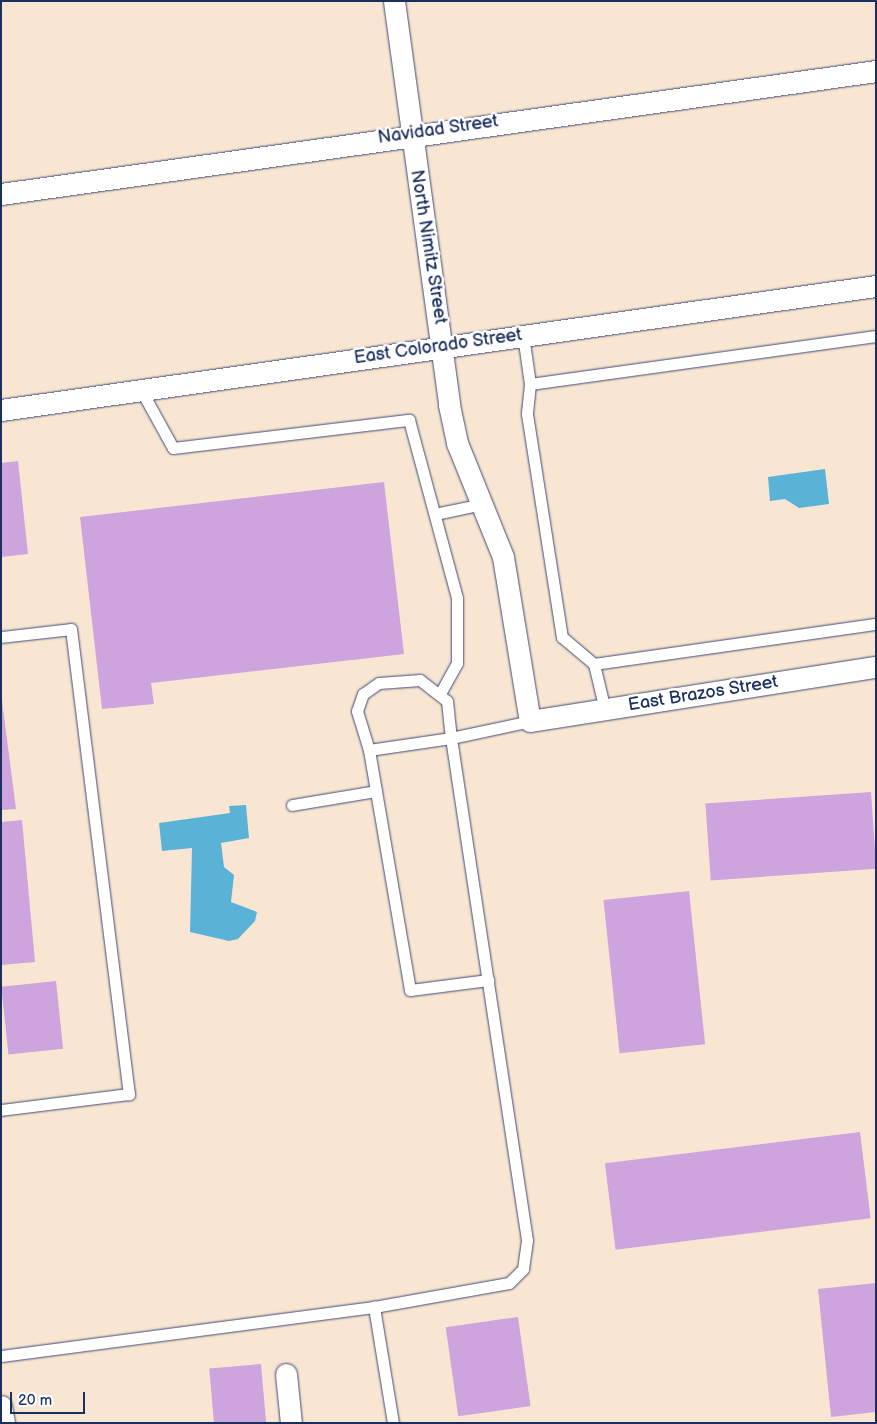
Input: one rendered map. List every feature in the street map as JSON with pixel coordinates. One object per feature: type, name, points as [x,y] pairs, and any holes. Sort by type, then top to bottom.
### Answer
[{"type":"street","name":"North Nimitz Street","points":[[394,1],[411,133],[457,443],[503,557],[530,721]]},
{"type":"street","name":"Navidad Street","points":[[1,194],[411,133],[876,71]]},
{"type":"street","name":"East Colorado Street","points":[[1,410],[876,286]]},
{"type":"street","name":"East Brazos Street","points":[[530,721],[876,667]]},
{"type":"street","points":[[286,1374],[292,1423]]},
{"type":"street","points":[[1,1406],[4,1423]]},
{"type":"lane","points":[[523,335],[530,384],[527,414],[562,637],[594,664],[605,710]]},
{"type":"lane","points":[[530,384],[876,336]]},
{"type":"lane","points":[[141,390],[173,448],[409,420],[457,598],[457,663],[441,692]]},
{"type":"lane","points":[[435,514],[482,504]]},
{"type":"lane","points":[[594,664],[876,624]]},
{"type":"lane","points":[[1,637],[71,628],[129,1094],[1,1110]]},
{"type":"lane","points":[[1,1356],[374,1308],[510,1283],[523,1269],[527,1240],[447,702],[441,692],[420,680],[379,683],[363,694],[357,711],[369,750],[410,990],[488,980]]},
{"type":"lane","points":[[369,750],[451,738],[530,721]]},
{"type":"lane","points":[[292,805],[376,791]]},
{"type":"lane","points":[[374,1308],[393,1423]]},
{"type":"water","points":[[825,469],[829,504],[799,508],[785,499],[770,501],[768,477]]},
{"type":"water","points":[[246,805],[249,838],[221,843],[224,867],[234,875],[231,902],[257,912],[255,921],[238,939],[229,941],[190,932],[192,848],[162,851],[159,823],[230,813],[229,806]]},
{"type":"building","points":[[18,461],[28,554],[1,557],[1,463]]},
{"type":"building","points":[[384,482],[404,654],[151,683],[154,704],[102,709],[80,517]]},
{"type":"building","points":[[1,693],[16,809],[1,810]]},
{"type":"building","points":[[871,792],[876,869],[711,880],[705,804]]},
{"type":"building","points":[[22,820],[35,962],[1,965],[1,822]]},
{"type":"building","points":[[689,891],[705,1044],[620,1053],[603,900]]},
{"type":"building","points":[[56,981],[63,1049],[8,1054],[1,987]]},
{"type":"building","points":[[860,1132],[871,1218],[616,1250],[605,1163]]},
{"type":"building","points":[[876,1283],[876,1412],[831,1417],[818,1289]]},
{"type":"building","points":[[518,1317],[531,1406],[458,1416],[446,1327]]},
{"type":"building","points":[[261,1364],[266,1423],[214,1423],[209,1369]]}]
